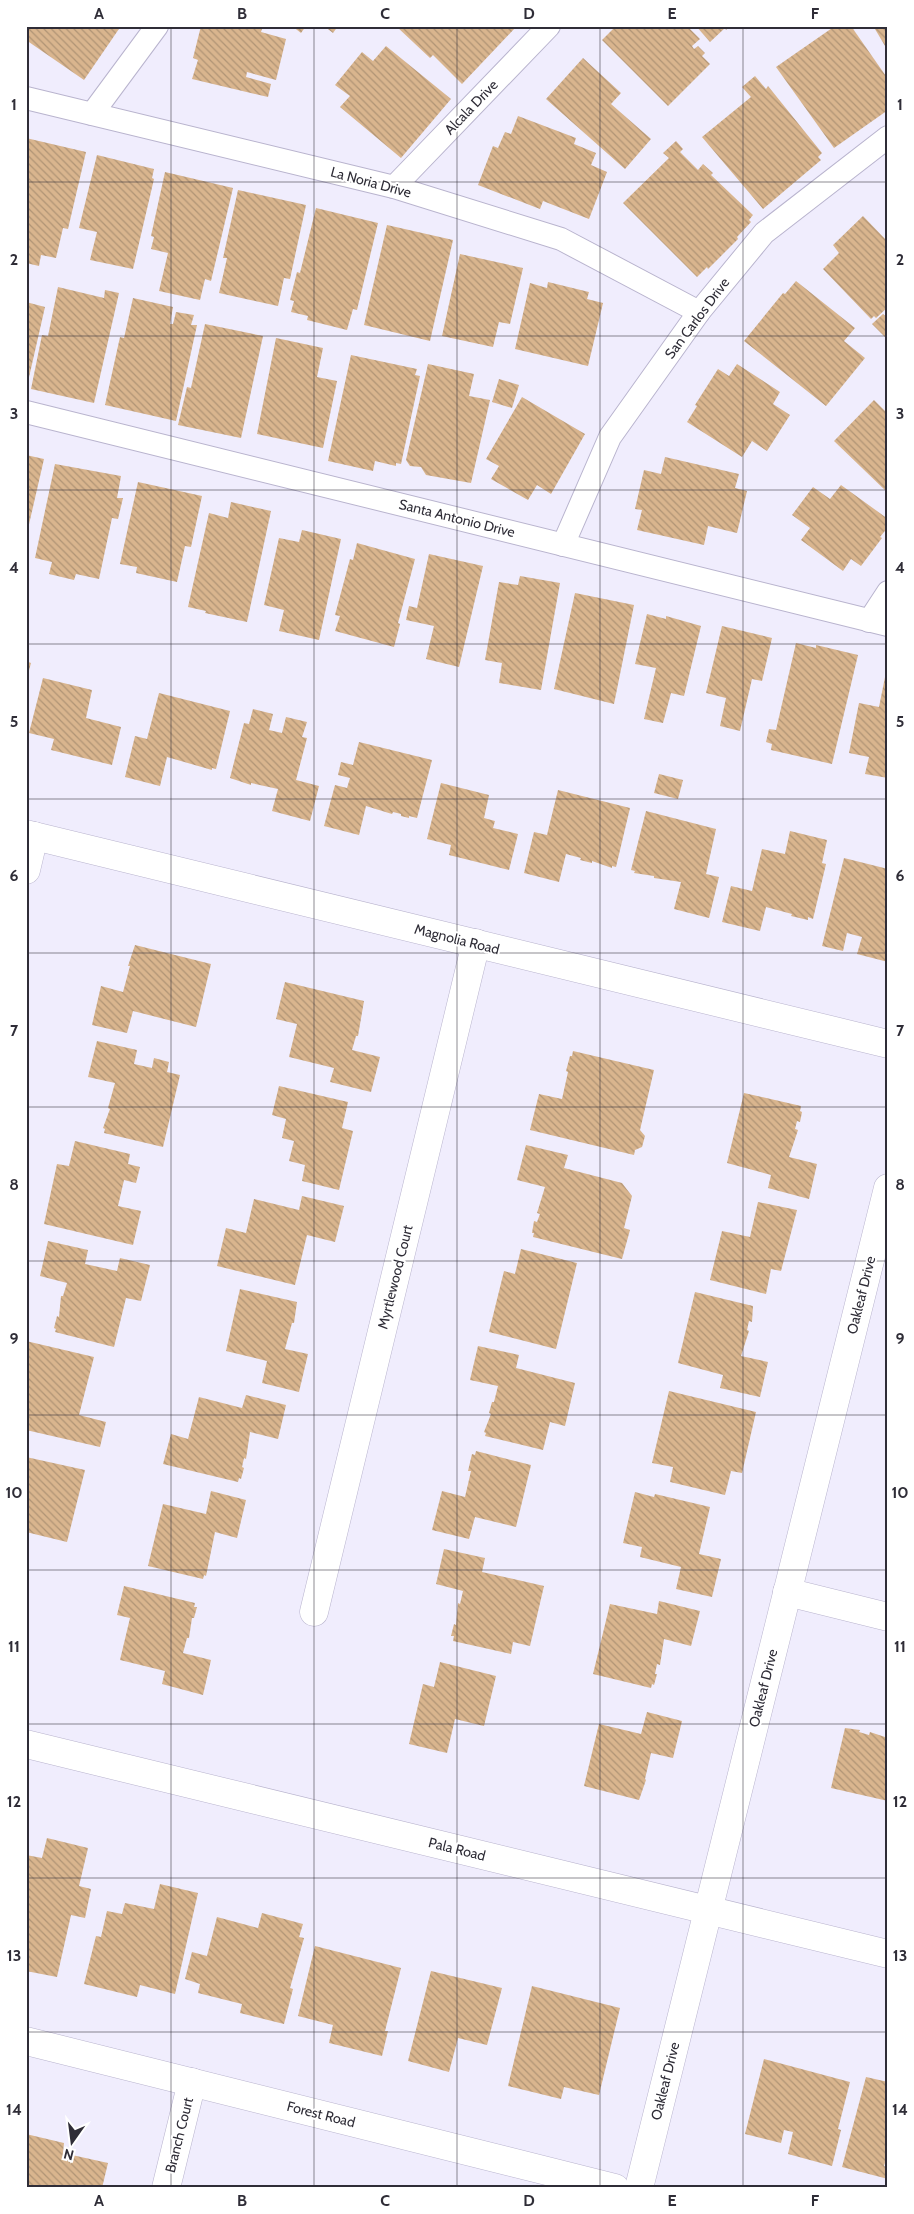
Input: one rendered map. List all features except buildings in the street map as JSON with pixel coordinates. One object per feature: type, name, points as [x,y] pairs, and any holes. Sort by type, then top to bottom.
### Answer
[{"type":"street","points":[[26,870],[30,835]]},
{"type":"street","name":"Magnolia Road","points":[[30,835],[888,1044]]},
{"type":"street","name":"Myrtlewood Court","points":[[314,1612],[476,943]]},
{"type":"street","name":"Oakleaf Drive","points":[[639,2188],[888,1188]]},
{"type":"street","points":[[787,1592],[888,1617]]},
{"type":"street","name":"Pala Road","points":[[26,1744],[888,1954]]},
{"type":"street","name":"Forest Road","points":[[26,2041],[615,2188]]},
{"type":"street","name":"Branch Court","points":[[166,2188],[192,2082]]},
{"type":"lane","points":[[92,114],[157,26]]},
{"type":"lane","name":"Alcala Drive","points":[[394,187],[549,26]]},
{"type":"lane","name":"La Noria Drive","points":[[26,98],[394,187],[561,239],[699,312]]},
{"type":"lane","name":"San Carlos Drive","points":[[563,545],[610,437],[699,312],[764,233],[888,137]]},
{"type":"lane","name":"Santa Antonio Drive","points":[[26,412],[878,623]]},
{"type":"lane","points":[[878,623],[888,592]]}]
